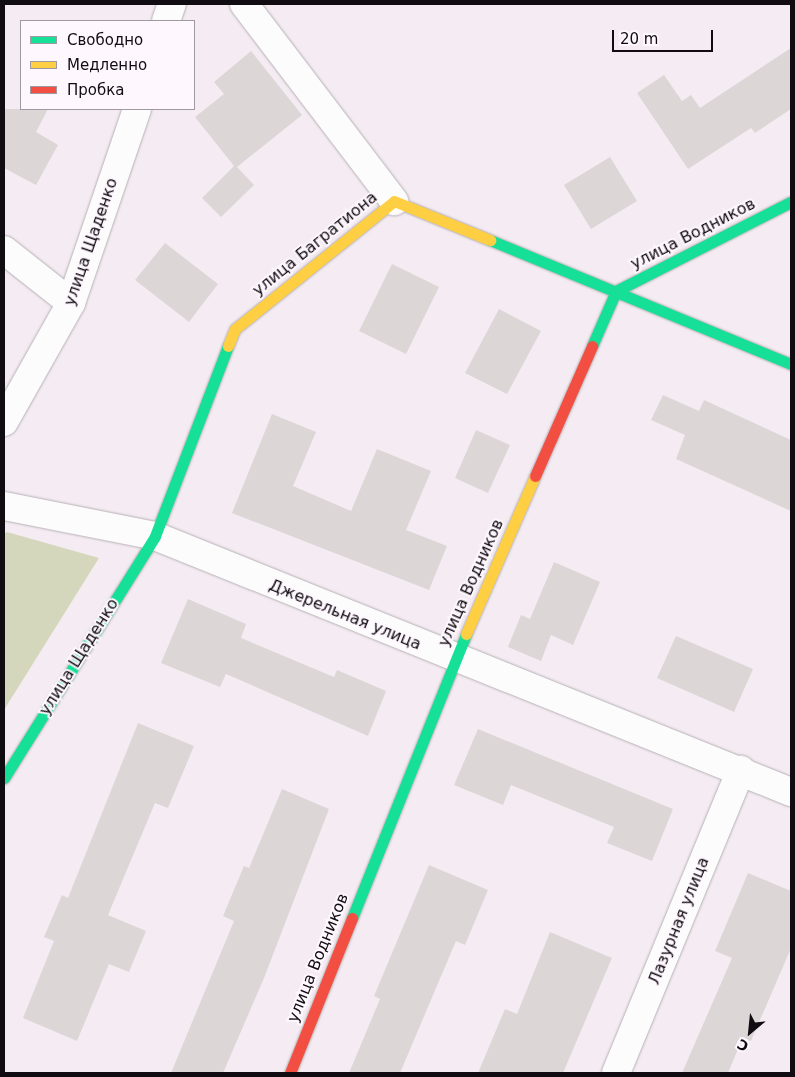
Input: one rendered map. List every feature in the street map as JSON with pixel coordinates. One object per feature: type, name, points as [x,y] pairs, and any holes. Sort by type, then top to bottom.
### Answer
[{"type":"street","points":[[166,20],[172,4]]},
{"type":"street","points":[[244,4],[394,201]]},
{"type":"street","name":"улица Щаденко","points":[[4,422],[72,303],[137,110]]},
{"type":"street","name":"улица Багратиона","points":[[155,536],[235,329],[394,201],[791,364]]},
{"type":"street","name":"улица Водников","points":[[290,1073],[455,660],[616,291],[791,202]]},
{"type":"street","points":[[4,250],[72,303]]},
{"type":"street","name":"Джерельная улица","points":[[4,506],[155,536],[455,660],[741,770],[791,792]]},
{"type":"street","name":"улица Щаденко","points":[[4,778],[155,536]]},
{"type":"street","name":"Лазурная улица","points":[[616,1073],[741,770]]},
{"type":"green space","points":[[7,532],[99,558],[4,710],[4,534]]},
{"type":"building","points":[[791,48],[791,109],[755,133],[751,128],[688,169],[637,93],[664,75],[682,101],[691,95],[700,108]]},
{"type":"building","points":[[251,51],[302,115],[237,167],[254,185],[221,217],[202,198],[234,166],[195,117],[224,94],[214,82]]},
{"type":"building","points":[[4,109],[47,110],[36,132],[58,145],[36,185],[4,168]]},
{"type":"building","points":[[610,157],[637,201],[591,229],[564,185]]},
{"type":"building","points":[[165,243],[218,284],[189,322],[135,280]]},
{"type":"building","points":[[392,264],[439,287],[406,354],[359,331]]},
{"type":"building","points":[[499,309],[541,331],[507,394],[465,373]]},
{"type":"building","points":[[663,395],[699,411],[704,400],[791,440],[791,511],[676,459],[685,435],[651,420]]},
{"type":"building","points":[[272,414],[316,432],[293,486],[351,511],[377,449],[431,471],[406,530],[447,546],[429,590],[232,513]]},
{"type":"building","points":[[476,430],[510,445],[488,493],[455,478]]},
{"type":"building","points":[[554,562],[600,582],[573,645],[551,635],[541,661],[508,647],[521,615],[530,619]]},
{"type":"building","points":[[188,599],[246,624],[241,638],[334,677],[337,670],[386,691],[368,736],[226,674],[220,687],[161,663]]},
{"type":"building","points":[[676,636],[753,669],[734,712],[657,678]]},
{"type":"building","points":[[138,723],[194,746],[168,808],[155,803],[108,915],[146,931],[129,972],[109,964],[77,1041],[23,1018],[54,941],[44,937],[62,895],[68,898]]},
{"type":"building","points":[[478,729],[673,809],[652,861],[607,843],[614,827],[511,785],[503,805],[454,785]]},
{"type":"building","points":[[282,789],[329,809],[264,978],[223,1073],[171,1073],[234,921],[223,916],[244,866],[249,868]]},
{"type":"building","points":[[429,865],[488,890],[465,945],[456,941],[400,1073],[349,1073],[380,999],[374,996]]},
{"type":"building","points":[[748,873],[791,891],[791,948],[751,1041],[743,1037],[728,1073],[682,1073],[732,958],[715,951]]},
{"type":"building","points":[[550,932],[612,958],[563,1073],[478,1073],[505,1009],[517,1014]]},
{"type":"traffic: fast","points":[[592,346],[616,291],[791,202]]},
{"type":"traffic: fast","points":[[490,240],[791,364]]},
{"type":"traffic: fast","points":[[4,778],[155,536],[228,346]]},
{"type":"traffic: fast","points":[[352,918],[466,634]]},
{"type":"traffic: slow","points":[[228,346],[235,329],[394,201],[490,240]]},
{"type":"traffic: slow","points":[[466,634],[535,476]]},
{"type":"traffic: jam","points":[[535,476],[592,346]]},
{"type":"traffic: jam","points":[[290,1073],[352,918]]}]
